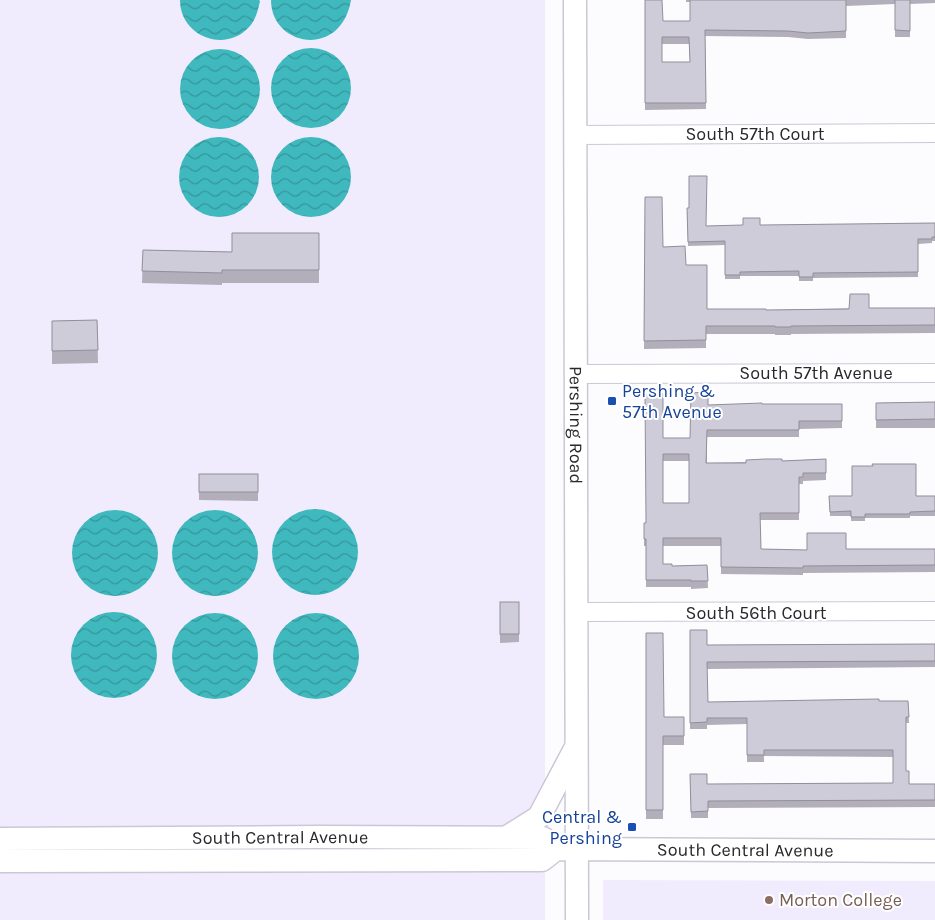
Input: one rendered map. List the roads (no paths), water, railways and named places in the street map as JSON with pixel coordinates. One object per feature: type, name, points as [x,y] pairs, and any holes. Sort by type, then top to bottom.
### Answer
[{"type":"main road","name":"Pershing Road","points":[[575,0],[577,746],[567,850],[577,920]]},
{"type":"main road","points":[[507,838],[539,817],[577,746]]},
{"type":"main road","name":"South Central Avenue","points":[[0,839],[320,836],[543,838],[567,850]]},
{"type":"main road","name":"South Central Avenue","points":[[0,861],[542,860],[567,850],[935,851]]},
{"type":"street","name":"South 57th Court","points":[[575,135],[935,133]]},
{"type":"street","name":"South 57th Avenue","points":[[576,374],[935,372]]},
{"type":"street","name":"South 56th Court","points":[[577,612],[935,611]]},
{"type":"water","points":[[180,0],[260,1],[258,11],[250,26],[240,34],[229,39],[217,40],[196,32],[188,24],[182,13]]},
{"type":"water","points":[[271,0],[351,0],[345,19],[334,32],[321,38],[307,40],[294,36],[282,28],[274,16]]},
{"type":"water","points":[[311,48],[326,51],[339,60],[348,73],[351,88],[348,103],[339,116],[326,125],[311,128],[296,125],[283,116],[274,103],[271,88],[274,73],[283,60],[296,51]]},
{"type":"water","points":[[220,49],[235,52],[248,61],[257,74],[260,89],[257,104],[248,117],[235,126],[220,129],[205,126],[192,117],[183,104],[180,89],[183,74],[192,61],[205,52]]},
{"type":"water","points":[[219,137],[234,140],[247,149],[256,162],[259,177],[256,192],[247,205],[234,214],[219,217],[204,214],[191,205],[182,192],[179,177],[182,162],[191,149],[204,140]]},
{"type":"water","points":[[311,137],[326,140],[339,149],[348,162],[351,177],[348,192],[339,205],[326,214],[311,217],[296,214],[283,205],[274,192],[271,177],[274,162],[283,149],[296,140]]},
{"type":"water","points":[[315,509],[332,512],[346,521],[355,535],[358,552],[355,569],[346,583],[332,592],[315,595],[298,592],[284,583],[275,569],[272,552],[275,535],[284,521],[298,512]]},
{"type":"water","points":[[115,510],[132,513],[146,522],[155,536],[158,553],[155,570],[146,584],[132,593],[115,596],[98,593],[84,584],[75,570],[72,553],[75,536],[84,522],[98,513]]},
{"type":"water","points":[[215,510],[232,513],[246,522],[255,536],[258,553],[255,570],[246,584],[232,593],[215,596],[198,593],[184,584],[175,570],[172,553],[175,536],[184,522],[198,513]]},
{"type":"water","points":[[114,612],[131,615],[145,624],[154,638],[157,655],[154,672],[145,686],[131,695],[114,698],[97,695],[83,686],[74,672],[71,655],[74,638],[83,624],[97,615]]},
{"type":"water","points":[[215,613],[232,616],[246,625],[255,639],[258,656],[255,673],[246,687],[232,696],[215,699],[198,696],[184,687],[175,673],[172,656],[175,639],[184,625],[198,616]]},
{"type":"water","points":[[316,613],[333,616],[352,632],[356,639],[359,656],[356,673],[340,692],[333,696],[316,699],[299,696],[280,680],[276,673],[273,656],[276,639],[292,620],[299,616]]},
{"type":"place","name":"Pershing & 57th Avenue","points":[[612,401]]},
{"type":"place","name":"Central & Pershing","points":[[632,827]]},
{"type":"place","name":"Morton College","points":[[769,900]]}]
